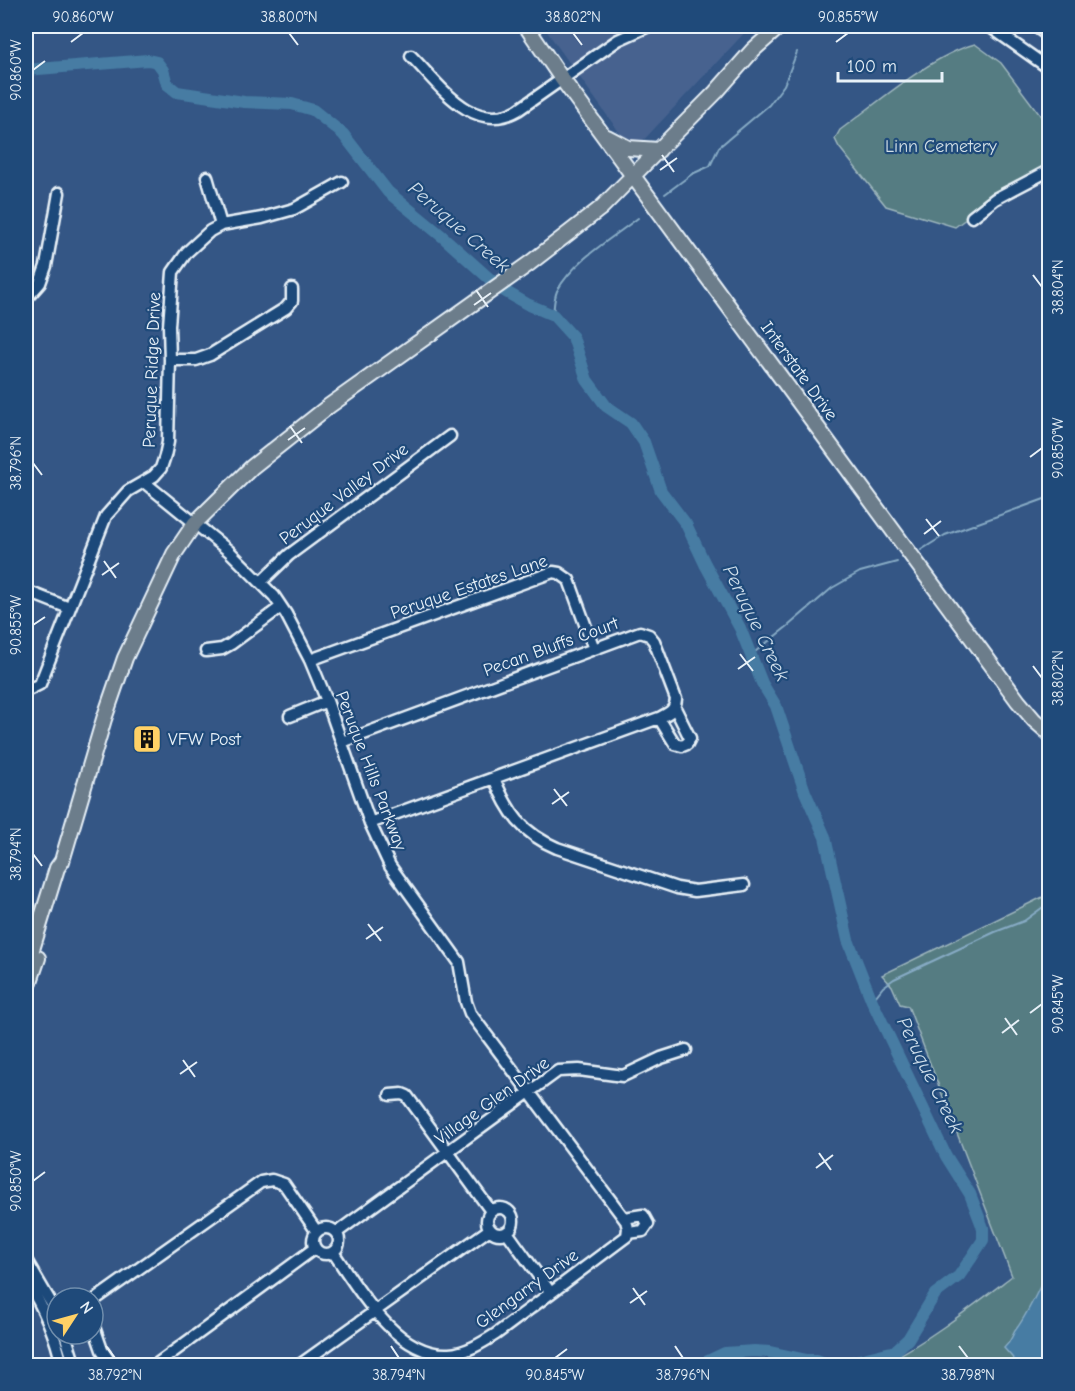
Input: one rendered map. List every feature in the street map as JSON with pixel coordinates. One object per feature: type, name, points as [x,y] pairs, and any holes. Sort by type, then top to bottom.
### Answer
[{"type":"highway","points":[[1039,26],[1050,34]]},
{"type":"main road","name":"Interstate Drive","points":[[526,26],[562,79],[1018,701],[1050,734]]},
{"type":"main road","points":[[26,969],[125,658],[174,554],[195,524],[231,486],[282,442],[530,263],[601,208],[716,92],[769,31],[780,26]]},
{"type":"main road","points":[[602,133],[628,148],[659,150]]},
{"type":"main road","points":[[26,993],[37,964],[64,871],[62,861]]},
{"type":"street","points":[[411,56],[466,110],[485,117],[510,114],[618,40],[649,26]]},
{"type":"street","points":[[989,26],[1050,69]]},
{"type":"street","points":[[972,217],[995,200],[1050,170]]},
{"type":"street","points":[[207,177],[221,225]]},
{"type":"street","name":"Peruque Ridge Drive","points":[[26,691],[40,684],[106,516],[128,491],[161,468],[168,442],[169,326],[173,272],[187,252],[200,239],[221,225],[262,218],[294,209],[342,182]]},
{"type":"street","points":[[26,299],[40,283],[46,266],[59,193]]},
{"type":"street","points":[[170,360],[196,360],[210,355],[286,308],[292,301],[292,289]]},
{"type":"street","name":"Peruque Valley Drive","points":[[261,582],[289,555],[450,436]]},
{"type":"street","name":"Peruque Hills Parkway","points":[[144,482],[229,550],[261,582],[281,607],[310,660],[370,823],[390,866],[459,963],[470,1013],[627,1226]]},
{"type":"street","name":"Peruque Estates Lane","points":[[310,660],[554,572],[569,580],[594,649]]},
{"type":"street","points":[[26,591],[69,608]]},
{"type":"street","points":[[206,651],[222,649],[231,644],[281,607]]},
{"type":"street","name":"Pecan Bluffs Court","points":[[342,742],[640,632],[649,635],[654,641],[676,699],[675,708]]},
{"type":"street","points":[[290,716],[327,701]]},
{"type":"street","points":[[370,823],[494,778],[659,717],[670,713],[675,708],[690,738],[687,744],[682,746],[675,744],[659,717]]},
{"type":"street","points":[[494,778],[504,803],[521,826],[538,840],[677,888],[695,891],[744,885]]},
{"type":"street","name":"Village Glen Drive","points":[[336,1233],[558,1071],[579,1070],[623,1076],[661,1058],[686,1050]]},
{"type":"street","points":[[390,1095],[407,1096],[491,1211]]},
{"type":"street","points":[[105,1292],[261,1182],[272,1180],[284,1184],[317,1232]]},
{"type":"street","points":[[499,1208],[507,1210],[512,1217],[512,1226],[507,1232],[501,1234],[490,1229],[487,1223],[491,1211],[499,1208]]},
{"type":"street","name":"Glengarry Drive","points":[[333,1252],[393,1332],[408,1343],[430,1352],[450,1354],[478,1345],[496,1334],[627,1236],[627,1226]]},
{"type":"street","points":[[330,1229],[336,1233],[339,1240],[338,1247],[333,1252],[320,1253],[315,1248],[313,1243],[317,1232],[330,1229]]},
{"type":"street","points":[[298,1365],[490,1229]]},
{"type":"street","points":[[507,1232],[550,1292]]},
{"type":"street","points":[[154,1365],[315,1248]]},
{"type":"street","points":[[26,1260],[45,1293]]},
{"type":"street","points":[[26,1280],[45,1313]]},
{"type":"street","points":[[58,1346],[62,1365]]},
{"type":"street","points":[[69,1346],[75,1365]]},
{"type":"street","points":[[101,1346],[113,1365]]},
{"type":"shaded area","points":[[543,26],[751,26],[638,146],[629,146]]},
{"type":"shaded area","points":[[1049,1269],[1049,1365],[1019,1365],[1004,1348],[1026,1314]]},
{"type":"green space","name":"Linn Cemetery","points":[[975,44],[1001,63],[1049,127],[1049,166],[1001,193],[955,227],[886,206],[835,139],[840,130],[905,81],[941,58]]},
{"type":"green space","points":[[1049,894],[1049,1365],[880,1366],[932,1335],[1012,1276],[908,1006],[900,1004],[892,986],[882,975]]},
{"type":"waterway","points":[[665,194],[692,174],[710,166],[719,147],[769,105],[784,85],[797,52]]},
{"type":"waterway","points":[[26,58],[34,69]]},
{"type":"waterway","name":"Peruque Creek","points":[[26,70],[148,60],[157,62],[163,70],[167,84],[177,92],[244,102],[292,104],[313,110],[343,134],[388,192],[501,289],[553,315],[573,337],[587,380],[606,406],[631,423],[644,442],[661,491],[686,524],[740,628],[762,683],[776,706],[805,792],[825,837],[848,940],[872,1001],[946,1156],[970,1194],[983,1228],[983,1240],[959,1276],[935,1294],[908,1339],[895,1351],[839,1365],[770,1352],[725,1353],[706,1362],[705,1366]]},
{"type":"waterway","points":[[553,315],[557,291],[573,269],[638,218]]},
{"type":"waterway","points":[[921,550],[945,535],[1050,497]]},
{"type":"waterway","points":[[751,655],[832,588],[860,572],[897,562]]},
{"type":"waterway","points":[[872,1001],[883,987],[894,979],[1024,921],[1050,902]]},
{"type":"waterway","points":[[885,1355],[900,1366]]},
{"type":"place","name":"VFW Post","points":[[147,739]]}]
